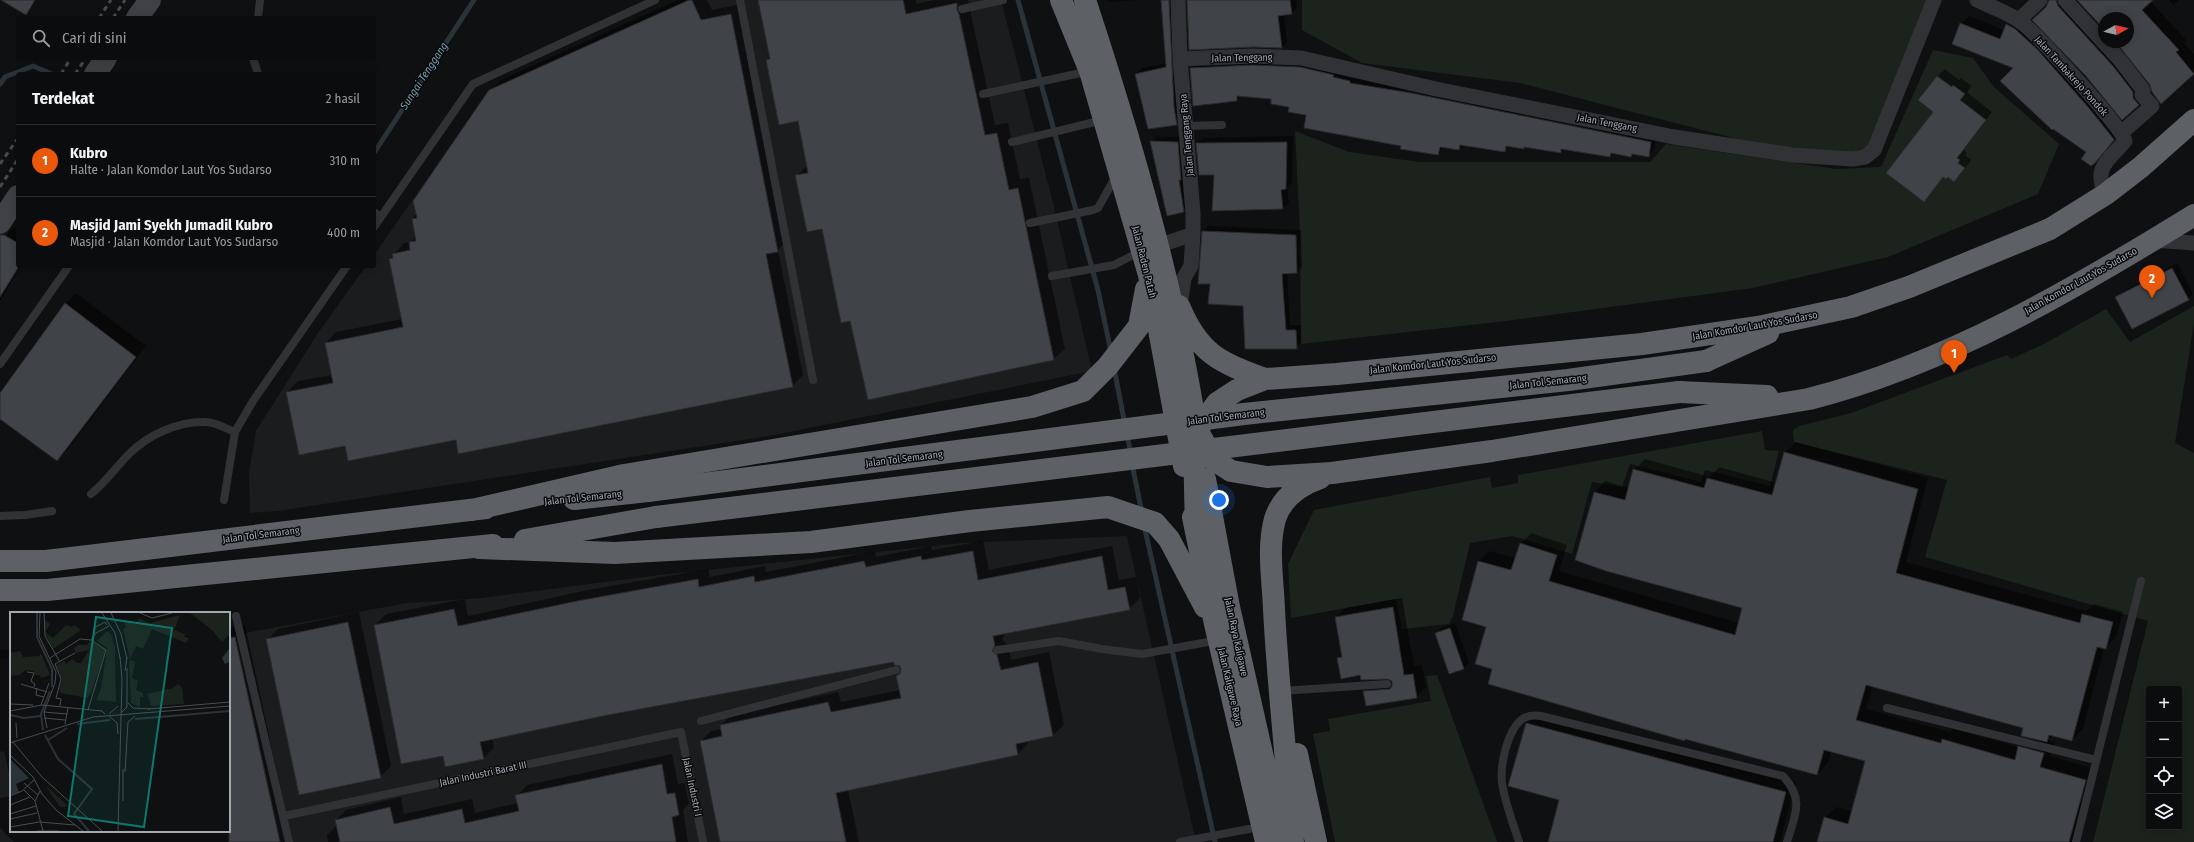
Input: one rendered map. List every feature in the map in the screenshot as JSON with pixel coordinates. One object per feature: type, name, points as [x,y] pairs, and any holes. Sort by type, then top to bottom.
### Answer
[{"type":"highway","name":"Jalan Raden Patah","points":[[1061,0],[1080,74],[1105,119],[1119,170],[1150,248]]},
{"type":"highway","name":"Jalan Raden Patah","points":[[1086,0],[1107,67],[1150,248],[1187,376],[1196,431]]},
{"type":"highway","name":"Jalan Komdor Laut Yos Sudarso","points":[[1265,379],[1345,373],[1642,344],[1800,319],[1851,307],[1909,287],[2050,229],[2106,194],[2141,167],[2194,120]]},
{"type":"highway","name":"Jalan Komdor Laut Yos Sudarso","points":[[1332,473],[1492,451],[1809,399],[1845,389],[1887,374],[1989,330],[2052,298],[2194,215]]},
{"type":"highway","name":"Jalan Raden Patah","points":[[1157,272],[1166,364],[1196,532]]},
{"type":"highway","points":[[1157,272],[1180,307],[1201,346],[1228,365],[1265,379]]},
{"type":"highway","points":[[472,510],[624,475],[1032,407],[1083,391],[1108,366],[1139,326],[1157,272]]},
{"type":"highway","name":"Jalan Tol Semarang","points":[[0,561],[46,561],[472,510],[648,491],[1244,414],[1568,380],[1706,361],[1800,319]]},
{"type":"highway","points":[[1166,364],[1196,431],[1214,460],[1231,471],[1267,477],[1332,473]]},
{"type":"highway","points":[[1196,532],[1194,441],[1196,431],[1217,403],[1237,390],[1265,379]]},
{"type":"highway","points":[[0,590],[47,590],[479,548],[656,518],[1679,392],[1809,399]]},
{"type":"highway","name":"Jalan Raya Kaligawe","points":[[1196,431],[1229,607],[1282,842]]},
{"type":"highway","points":[[1293,842],[1271,558],[1275,518],[1281,506],[1296,488],[1332,473]]},
{"type":"highway","points":[[479,548],[615,553],[803,542],[970,521],[1108,507],[1119,509],[1155,523],[1169,539],[1217,632]]},
{"type":"highway","name":"Jalan Kaligawe Raya","points":[[1196,532],[1224,663],[1252,836]]},
{"type":"highway","points":[[1281,695],[1288,710],[1316,842]]},
{"type":"street","points":[[138,16],[150,0]]},
{"type":"street","name":"Jalan Tenggang Raya","points":[[1178,0],[1180,59],[1193,213],[1191,266],[1184,278],[1180,307]]},
{"type":"street","name":"Jalan Tenggang","points":[[1180,59],[1253,56],[1301,58],[1429,88],[1674,137],[1792,155],[1853,159],[1865,157],[1874,150],[1934,0]]},
{"type":"street","name":"Jalan Tambakrejo Pondok","points":[[1977,0],[2019,20],[2095,100],[2121,133]]},
{"type":"street","points":[[2019,20],[2040,0]]},
{"type":"street","points":[[2065,0],[2120,60],[2143,90],[2142,95],[2152,106],[2121,133],[2125,141],[2102,165],[2100,171],[2101,184],[2106,194]]},
{"type":"street","points":[[0,223],[16,199]]},
{"type":"street","points":[[1150,248],[1193,234]]},
{"type":"street","points":[[2153,240],[2194,244]]},
{"type":"lane","points":[[258,16],[260,0]]},
{"type":"lane","points":[[377,215],[473,84],[655,0]]},
{"type":"lane","points":[[740,0],[813,380]]},
{"type":"lane","points":[[962,9],[1001,1]]},
{"type":"lane","points":[[254,60],[257,72]]},
{"type":"lane","points":[[983,94],[1080,74]]},
{"type":"lane","points":[[1012,142],[1105,119]]},
{"type":"lane","points":[[1186,126],[1222,125]]},
{"type":"lane","points":[[1030,223],[1059,218],[1098,208],[1119,170]]},
{"type":"lane","points":[[1052,276],[1114,264],[1150,248]]},
{"type":"lane","points":[[0,364],[68,268]]},
{"type":"lane","points":[[224,500],[235,432],[252,401],[346,268]]},
{"type":"lane","points":[[91,494],[105,483],[129,454],[153,434],[180,425],[207,422],[235,432]]},
{"type":"lane","points":[[0,516],[25,515],[52,511]]},
{"type":"lane","points":[[2076,842],[2141,581]]},
{"type":"lane","points":[[236,616],[289,842]]},
{"type":"lane","points":[[997,650],[1059,641],[1102,649],[1142,654],[1198,644],[1217,632]]},
{"type":"lane","points":[[701,721],[896,670]]},
{"type":"lane","points":[[1281,695],[1387,684]]},
{"type":"lane","points":[[1887,708],[2096,760]]},
{"type":"lane","points":[[1519,842],[1504,796],[1502,781],[1510,733],[1521,719],[1530,715],[1541,716],[1784,776],[1794,788],[1797,807],[1787,842]]},
{"type":"lane","name":"Jalan Industri Barat III","points":[[284,816],[681,733]]},
{"type":"lane","name":"Jalan Industri I","points":[[681,733],[704,842]]},
{"type":"lane","points":[[1180,842],[1196,838],[1252,836]]},
{"type":"shaded area","points":[[689,0],[1001,0],[1054,207],[1092,371],[769,436],[278,511],[250,513],[249,472],[256,431],[318,333],[365,268],[376,268],[376,252],[489,90]]},
{"type":"shaded area","points":[[1302,0],[1940,0],[1868,154],[1848,157],[1753,143],[1520,83],[1362,63],[1302,30]]},
{"type":"shaded area","points":[[1933,50],[1973,58],[1994,87],[2059,144],[2038,194],[1888,257],[1753,288],[1506,321],[1301,344],[1300,233],[1295,131],[1349,152],[1419,162],[1650,162],[1666,144],[1836,169],[1881,167]]},
{"type":"shaded area","points":[[2194,306],[2194,323],[2175,443],[2194,453],[2194,842],[2093,842],[2148,621],[1925,557],[1947,480],[1794,442],[1793,430],[1799,426],[1851,413],[2007,355],[2011,359],[2044,344],[2106,309],[2130,342]]},
{"type":"shaded area","points":[[1762,431],[1765,450],[1779,451],[1770,486],[1705,470],[1701,482],[1630,464],[1622,487],[1592,482],[1572,554],[1513,536],[1470,543],[1453,616],[1449,624],[1402,629],[1396,599],[1291,618],[1288,564],[1314,510],[1490,477],[1492,488],[1518,483],[1518,475]]},
{"type":"shaded area","points":[[1127,536],[1196,842],[0,842],[0,659],[10,658],[10,832],[230,832],[230,636],[407,603],[481,598],[659,575],[962,543]]},
{"type":"shaded area","points":[[1437,675],[1497,842],[1335,842],[1313,734],[1330,731],[1328,719],[1431,701],[1426,676]]},
{"type":"building","points":[[1,0],[35,0],[26,15]]},
{"type":"building","points":[[689,0],[692,0],[701,20],[731,14],[778,252],[766,254],[793,387],[458,454],[456,440],[348,461],[345,446],[299,455],[286,392],[333,383],[325,343],[403,327],[389,259],[393,258],[392,254],[410,250],[409,242],[416,241],[412,219],[417,218],[413,201],[489,90]]},
{"type":"building","points":[[758,0],[903,0],[906,14],[957,3],[957,10],[985,135],[997,133],[1009,190],[1018,188],[1054,360],[868,400],[850,321],[841,323],[822,229],[807,232],[795,175],[808,173],[798,121],[779,125],[766,60],[770,59]]},
{"type":"building","points":[[1161,0],[1169,0],[1174,107],[1177,125],[1148,129],[1135,74],[1166,67]]},
{"type":"building","points":[[1187,0],[1290,0],[1292,14],[1278,16],[1282,48],[1253,47],[1189,50]]},
{"type":"building","points":[[2049,0],[2056,0],[2058,6],[2113,66],[2133,92],[2133,98],[2139,105],[2122,120],[2085,75],[2032,20],[2046,7]]},
{"type":"building","points":[[2077,0],[2153,0],[2142,10],[2179,50],[2176,52],[2194,74],[2161,104],[2152,92],[2150,85],[2121,48],[2134,48],[2134,12],[2098,12],[2098,23]]},
{"type":"building","points":[[1960,23],[2000,39],[2006,24],[2015,29],[2037,49],[2113,138],[2114,140],[2095,163],[2091,166],[2081,159],[2086,152],[2053,129],[2052,130],[2000,81],[2013,68],[1952,44]]},
{"type":"building","points":[[1253,65],[1300,67],[1334,75],[1333,77],[1350,81],[1350,83],[1411,93],[1651,142],[1649,157],[1632,154],[1631,157],[1611,153],[1610,157],[1561,149],[1561,153],[1524,147],[1524,149],[1506,146],[1505,152],[1460,145],[1459,150],[1440,147],[1438,155],[1400,149],[1401,146],[1304,128],[1306,115],[1288,112],[1289,107],[1271,104],[1271,99],[1237,96],[1237,101],[1193,106],[1190,68]]},
{"type":"building","points":[[1937,76],[1965,94],[1960,100],[1986,120],[1957,158],[1960,160],[1958,163],[1965,168],[1954,182],[1948,177],[1946,179],[1943,177],[1924,202],[1886,173],[1933,112],[1918,100]]},
{"type":"building","points":[[1150,141],[1178,142],[1181,180],[1179,180],[1184,212],[1167,216]]},
{"type":"building","points":[[1287,142],[1286,189],[1281,190],[1283,209],[1212,211],[1214,175],[1199,175],[1196,143]]},
{"type":"building","points":[[1202,231],[1296,235],[1297,273],[1282,274],[1286,330],[1296,330],[1297,349],[1245,349],[1243,306],[1208,304],[1210,284],[1198,284]]},
{"type":"building","points":[[0,235],[4,235],[16,242],[16,268],[18,268],[0,297]]},
{"type":"building","points":[[2172,268],[2189,300],[2132,329],[2115,297]]},
{"type":"building","points":[[65,303],[136,357],[57,461],[0,419],[0,393]]},
{"type":"building","points":[[1784,452],[1918,489],[1896,573],[2080,623],[2082,614],[2113,622],[2106,649],[2097,647],[2072,741],[2049,735],[2047,742],[2021,736],[2023,728],[1866,685],[1856,720],[1941,743],[1942,739],[2015,760],[2018,746],[2044,753],[2040,767],[2086,780],[2069,842],[1817,842],[1824,817],[1848,824],[1865,761],[1824,750],[1817,775],[1685,739],[1685,741],[1488,684],[1492,669],[1475,664],[1486,627],[1462,620],[1478,561],[1511,570],[1520,543],[1557,555],[1549,581],[1735,635],[1742,608],[1606,571],[1575,560],[1594,492],[1625,500],[1633,469],[1704,488],[1707,478],[1772,495]]},
{"type":"building","points":[[973,551],[978,580],[1102,556],[1108,590],[1125,587],[1130,610],[993,636],[995,645],[992,651],[997,655],[1001,670],[1038,662],[1053,736],[1016,744],[1018,755],[836,793],[846,842],[720,842],[700,741],[722,736],[720,725],[828,702],[831,712],[901,698],[896,676],[900,674],[901,669],[900,666],[894,665],[894,662],[603,716],[480,742],[484,759],[445,767],[443,756],[401,764],[374,625],[454,609],[458,626],[577,601],[698,579],[699,587],[754,576],[755,582],[864,561],[866,567],[921,556],[922,560]]},
{"type":"building","points":[[1393,607],[1404,675],[1413,674],[1417,698],[1366,706],[1363,691],[1390,689],[1392,686],[1392,681],[1387,679],[1361,680],[1360,675],[1341,679],[1337,658],[1342,657],[1335,617]]},
{"type":"building","points":[[348,622],[381,778],[299,795],[266,639]]},
{"type":"building","points":[[1450,628],[1464,669],[1449,674],[1435,633]]},
{"type":"building","points":[[235,637],[280,842],[229,842],[230,638]]},
{"type":"building","points":[[1526,723],[1786,792],[1773,842],[1548,842],[1559,800],[1508,786]]},
{"type":"building","points":[[662,764],[667,794],[675,793],[679,815],[672,817],[676,842],[340,842],[335,820],[390,807],[394,824],[462,809],[465,823],[519,811],[515,795]]},
{"type":"waterway","name":"Sungai Tenggang","points":[[376,150],[474,0]]},
{"type":"waterway","points":[[1018,0],[1098,290],[1111,352]]},
{"type":"waterway","name":"Sungai Tenggang","points":[[18,72],[33,66],[47,72]]},
{"type":"waterway","name":"Sungai Tenggang","points":[[0,84],[5,77],[16,73]]},
{"type":"waterway","points":[[1114,368],[1125,425]]},
{"type":"waterway","points":[[1127,435],[1131,454]]},
{"type":"waterway","points":[[1132,464],[1142,513]]},
{"type":"waterway","points":[[1144,525],[1215,842]]},
{"type":"railway","points":[[100,16],[111,0]]},
{"type":"railway","points":[[114,16],[125,0]]},
{"type":"railway","points":[[62,72],[70,60]]},
{"type":"railway","points":[[76,72],[85,60]]},
{"type":"railway","points":[[0,164],[16,141]]},
{"type":"railway","points":[[0,187],[16,162]]},
{"type":"place","name":"Masjid Jami Syekh Jumadil Kubro","points":[[2152,298]]},
{"type":"place","name":"Kubro","points":[[1954,373]]}]
